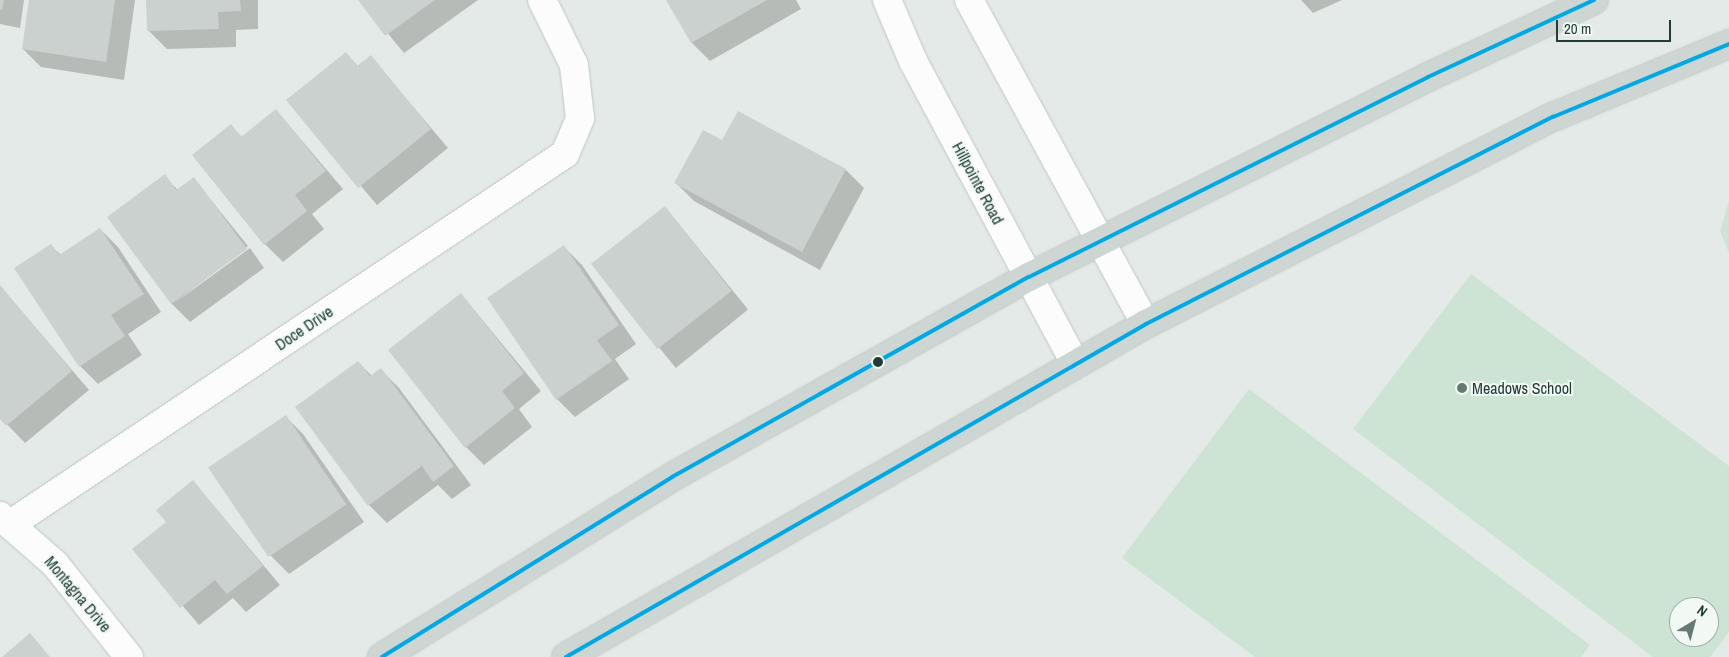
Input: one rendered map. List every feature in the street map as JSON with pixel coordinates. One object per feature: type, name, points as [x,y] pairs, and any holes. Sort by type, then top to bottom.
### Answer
[{"type":"main road","points":[[382,657],[672,477],[1029,277],[1101,240],[1594,0]]},
{"type":"main road","points":[[566,657],[1075,363],[1146,324],[1553,117],[1729,44]]},
{"type":"street","name":"Doce Drive","points":[[6,520],[565,154],[580,118],[574,66],[542,0]]},
{"type":"street","name":"Hillpointe Road","points":[[887,0],[913,61],[1075,363]]},
{"type":"street","points":[[969,0],[1146,324]]},
{"type":"street","name":"Montagna Drive","points":[[6,520],[55,564],[129,657]]},
{"type":"green space","points":[[1729,201],[1729,253],[1720,231]]},
{"type":"green space","points":[[1471,274],[1729,466],[1729,632],[1719,645],[1719,597],[1669,597],[1669,647],[1718,647],[1710,657],[1653,657],[1353,429]]},
{"type":"green space","points":[[1249,389],[1590,645],[1581,657],[1255,657],[1122,558]]},
{"type":"building","points":[[0,0],[4,0],[2,10],[0,10]]},
{"type":"building","points":[[29,0],[115,0],[106,62],[22,49]]},
{"type":"building","points":[[146,0],[240,0],[241,11],[218,12],[219,29],[147,31]]},
{"type":"building","points":[[358,0],[435,0],[385,36]]},
{"type":"building","points":[[666,0],[767,0],[691,43]]},
{"type":"building","points":[[346,52],[357,66],[371,55],[431,129],[358,188],[286,100]]},
{"type":"building","points":[[276,109],[326,171],[295,195],[307,211],[264,245],[192,155],[231,124],[241,137]]},
{"type":"building","points":[[738,111],[846,169],[802,252],[674,183],[703,130],[722,140]]},
{"type":"building","points":[[165,174],[176,190],[194,177],[247,249],[171,304],[107,217]]},
{"type":"building","points":[[665,206],[731,291],[657,349],[591,264]]},
{"type":"building","points":[[100,228],[144,294],[111,315],[125,336],[79,367],[14,268],[51,244],[59,255]]},
{"type":"building","points":[[564,245],[619,325],[597,340],[612,361],[556,400],[487,298]]},
{"type":"building","points":[[0,285],[72,371],[6,426],[0,419]]},
{"type":"building","points":[[461,293],[524,373],[502,391],[515,408],[465,448],[388,350]]},
{"type":"building","points":[[358,361],[370,376],[381,368],[454,466],[433,482],[422,466],[368,506],[295,407]]},
{"type":"building","points":[[286,415],[346,505],[268,557],[208,468]]},
{"type":"building","points":[[193,480],[263,566],[227,594],[215,580],[180,608],[132,549],[166,522],[156,510]]},
{"type":"building","points":[[30,633],[50,657],[2,657]]},
{"type":"transit line","points":[[382,657],[672,477],[1029,277],[1428,77],[1594,0]]},
{"type":"transit line","points":[[566,657],[1146,324],[1553,117],[1729,44]]},
{"type":"place","name":"Meadows School","points":[[1462,388]]}]
